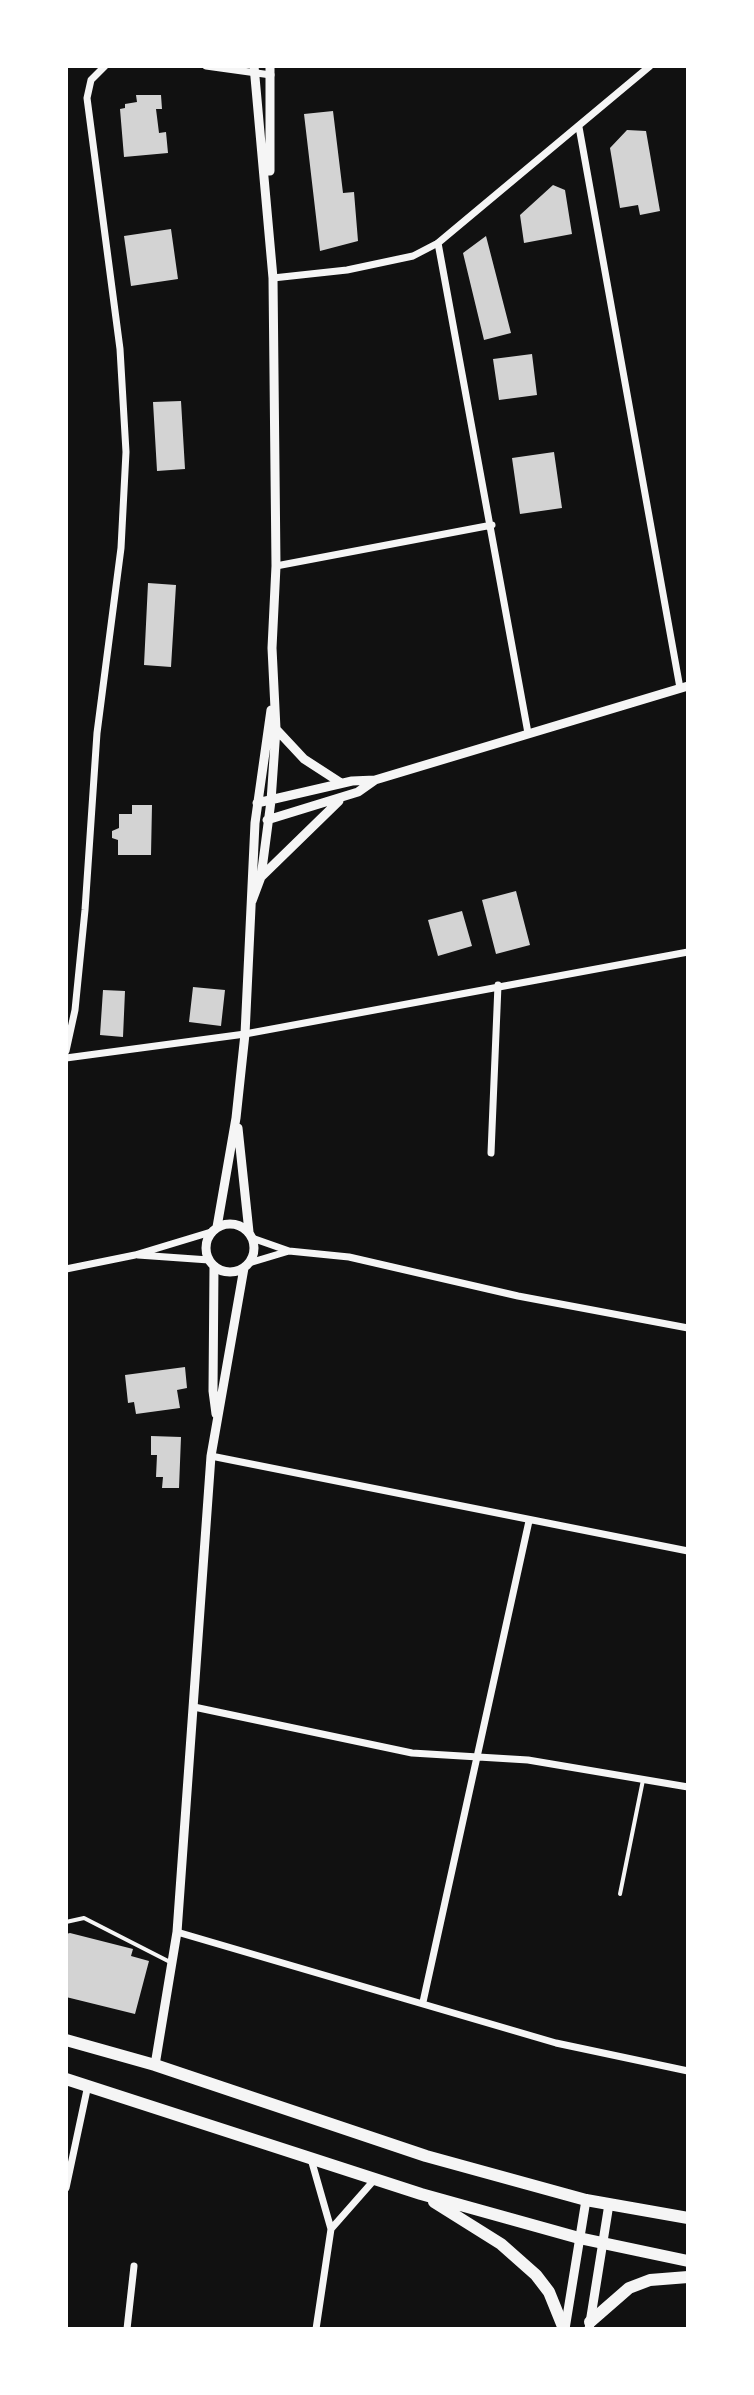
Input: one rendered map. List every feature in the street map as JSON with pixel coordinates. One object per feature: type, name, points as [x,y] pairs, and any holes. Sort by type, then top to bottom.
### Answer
[{"type":"highway","points":[[66,2040],[155,2065],[426,2156],[586,2200],[688,2218]]},
{"type":"highway","points":[[66,2079],[421,2194],[579,2238],[688,2261]]},
{"type":"highway","points":[[421,2194],[501,2244],[536,2275],[549,2292],[565,2329]]},
{"type":"highway","points":[[590,2326],[629,2288],[650,2280],[688,2277]]},
{"type":"street","points":[[66,1051],[73,1021],[84,924],[97,733],[121,548],[126,452],[120,349],[87,98],[91,80],[105,66]]},
{"type":"street","points":[[206,66],[271,70],[269,203]]},
{"type":"street","points":[[273,278],[347,270],[413,256],[438,243],[650,66]]},
{"type":"street","points":[[217,1417],[213,1391],[211,1263],[205,1246],[214,1229],[236,1118],[245,1034],[255,823],[273,703],[276,566],[273,278],[269,203],[254,70]]},
{"type":"street","points":[[255,823],[343,797],[375,780],[684,687],[579,127]]},
{"type":"street","points":[[438,243],[528,733]]},
{"type":"street","points":[[276,566],[492,525]]},
{"type":"street","points":[[252,901],[261,877],[269,820],[276,729],[273,703]]},
{"type":"street","points":[[276,729],[304,759],[341,783]]},
{"type":"street","points":[[257,803],[341,783],[375,780]]},
{"type":"street","points":[[261,877],[343,797]]},
{"type":"street","points":[[66,1058],[245,1034],[688,952]]},
{"type":"street","points":[[491,1153],[498,985]]},
{"type":"street","points":[[155,2065],[177,1932],[211,1456],[246,1266],[254,1251],[236,1118]]},
{"type":"street","points":[[66,1269],[135,1255],[231,1223],[289,1251],[349,1257],[518,1296],[688,1328]]},
{"type":"street","points":[[135,1255],[211,1263],[226,1272],[289,1251]]},
{"type":"street","points":[[211,1456],[688,1551]]},
{"type":"street","points":[[423,2002],[529,1521]]},
{"type":"street","points":[[194,1707],[412,1753],[476,1756],[688,1787]]},
{"type":"street","points":[[177,1932],[556,2043],[688,2071]]},
{"type":"street","points":[[66,2188],[88,2085]]},
{"type":"street","points":[[310,2157],[331,2229],[316,2329]]},
{"type":"street","points":[[331,2229],[375,2179]]},
{"type":"street","points":[[565,2329],[586,2200]]},
{"type":"street","points":[[590,2326],[609,2204]]},
{"type":"street","points":[[127,2329],[134,2266]]},
{"type":"lane","points":[[620,1894],[643,1778]]},
{"type":"lane","points":[[66,1922],[84,1918],[172,1963]]},
{"type":"building","points":[[136,95],[161,95],[162,109],[156,109],[159,133],[166,132],[168,153],[124,157],[120,109],[125,108],[125,104],[137,102]]},
{"type":"building","points":[[333,111],[343,193],[354,192],[358,241],[320,251],[304,114]]},
{"type":"building","points":[[627,130],[646,131],[660,211],[640,215],[638,205],[620,208],[610,148]]},
{"type":"building","points":[[553,185],[565,190],[572,234],[524,243],[520,215]]},
{"type":"building","points":[[171,229],[178,279],[131,286],[124,236]]},
{"type":"building","points":[[486,236],[511,333],[484,340],[463,253]]},
{"type":"building","points":[[532,354],[537,395],[499,400],[493,359]]},
{"type":"building","points":[[181,401],[185,469],[157,471],[153,402]]},
{"type":"building","points":[[554,452],[562,508],[520,514],[512,458]]},
{"type":"building","points":[[148,583],[176,585],[171,667],[144,665]]},
{"type":"building","points":[[132,805],[152,805],[151,855],[118,855],[118,840],[112,838],[112,831],[119,828],[119,814],[132,814]]},
{"type":"building","points":[[516,891],[530,945],[496,954],[482,900]]},
{"type":"building","points":[[462,911],[472,946],[438,956],[428,920]]},
{"type":"building","points":[[193,987],[225,990],[221,1026],[189,1022]]},
{"type":"building","points":[[103,990],[125,991],[123,1037],[100,1035]]},
{"type":"building","points":[[185,1367],[187,1388],[177,1390],[180,1408],[136,1414],[134,1402],[128,1403],[125,1375]]},
{"type":"building","points":[[151,1436],[181,1437],[179,1488],[162,1488],[163,1477],[156,1477],[157,1455],[151,1455]]},
{"type":"building","points":[[66,1934],[133,1949],[131,1956],[149,1961],[135,2014],[66,1997]]}]
